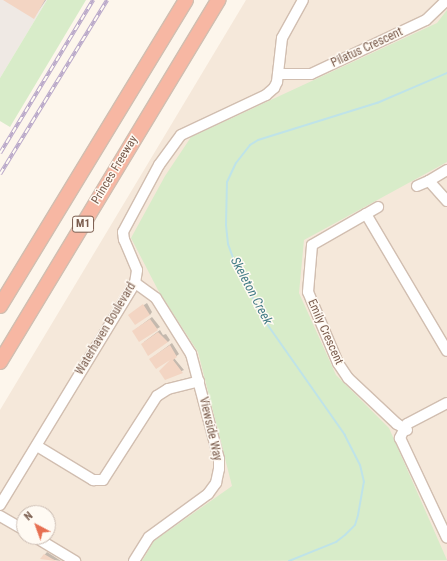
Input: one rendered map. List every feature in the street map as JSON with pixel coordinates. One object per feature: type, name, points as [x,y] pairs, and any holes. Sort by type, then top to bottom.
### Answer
[{"type":"highway","name":"M1","points":[[0,306],[186,0]]},
{"type":"highway","name":"Princes Freeway","points":[[0,362],[218,0]]},
{"type":"street","name":"Waterhaven Boulevard","points":[[0,505],[135,283],[137,270],[124,240],[124,229],[174,141],[190,130],[271,92],[277,82],[282,38],[303,0]]},
{"type":"street","name":"Pilatus Crescent","points":[[278,74],[311,74],[426,20],[447,0]]},
{"type":"street","points":[[417,186],[447,170]]},
{"type":"street","points":[[429,180],[447,201]]},
{"type":"street","name":"Emily Crescent","points":[[378,207],[312,245],[308,292],[342,369],[405,429]]},
{"type":"street","points":[[366,214],[446,348]]},
{"type":"street","name":"Viewside Way","points":[[134,561],[149,537],[202,500],[216,483],[219,459],[194,360],[181,335],[154,296],[135,283]]},
{"type":"street","points":[[37,446],[93,480],[103,480],[157,396],[168,389],[199,382]]},
{"type":"street","points":[[447,403],[414,421],[405,429],[406,446],[447,538]]},
{"type":"street","points":[[0,516],[16,525]]},
{"type":"street","points":[[48,545],[75,561]]},
{"type":"shaded area","points":[[0,0],[47,0],[0,78]]},
{"type":"shaded area","points":[[246,0],[447,0],[447,561],[0,561],[0,410]]},
{"type":"green space","points":[[47,0],[86,0],[10,127],[0,121],[0,78]]},
{"type":"green space","points":[[447,10],[447,162],[304,240],[299,293],[336,375],[389,428],[447,560],[142,561],[154,541],[232,486],[198,352],[158,290],[131,238],[165,176],[191,137],[437,23]]},
{"type":"building","points":[[3,0],[45,0],[34,19]]},
{"type":"building","points":[[143,304],[150,315],[135,325],[128,315]]},
{"type":"building","points":[[150,319],[158,330],[139,342],[132,331]]},
{"type":"building","points":[[158,332],[168,342],[148,356],[141,344]]},
{"type":"building","points":[[170,345],[177,357],[173,360],[183,373],[165,380],[159,371],[170,360],[156,369],[149,359]]},
{"type":"building","points":[[44,554],[56,561],[40,559]]},
{"type":"waterway","name":"Skeleton Creek","points":[[289,561],[336,542],[355,525],[364,482],[360,465],[345,435],[265,321],[236,266],[228,244],[226,225],[227,182],[236,163],[250,145],[258,140],[377,103],[447,73]]},
{"type":"railway","points":[[0,153],[93,0]]},
{"type":"railway","points":[[0,174],[107,0]]}]
